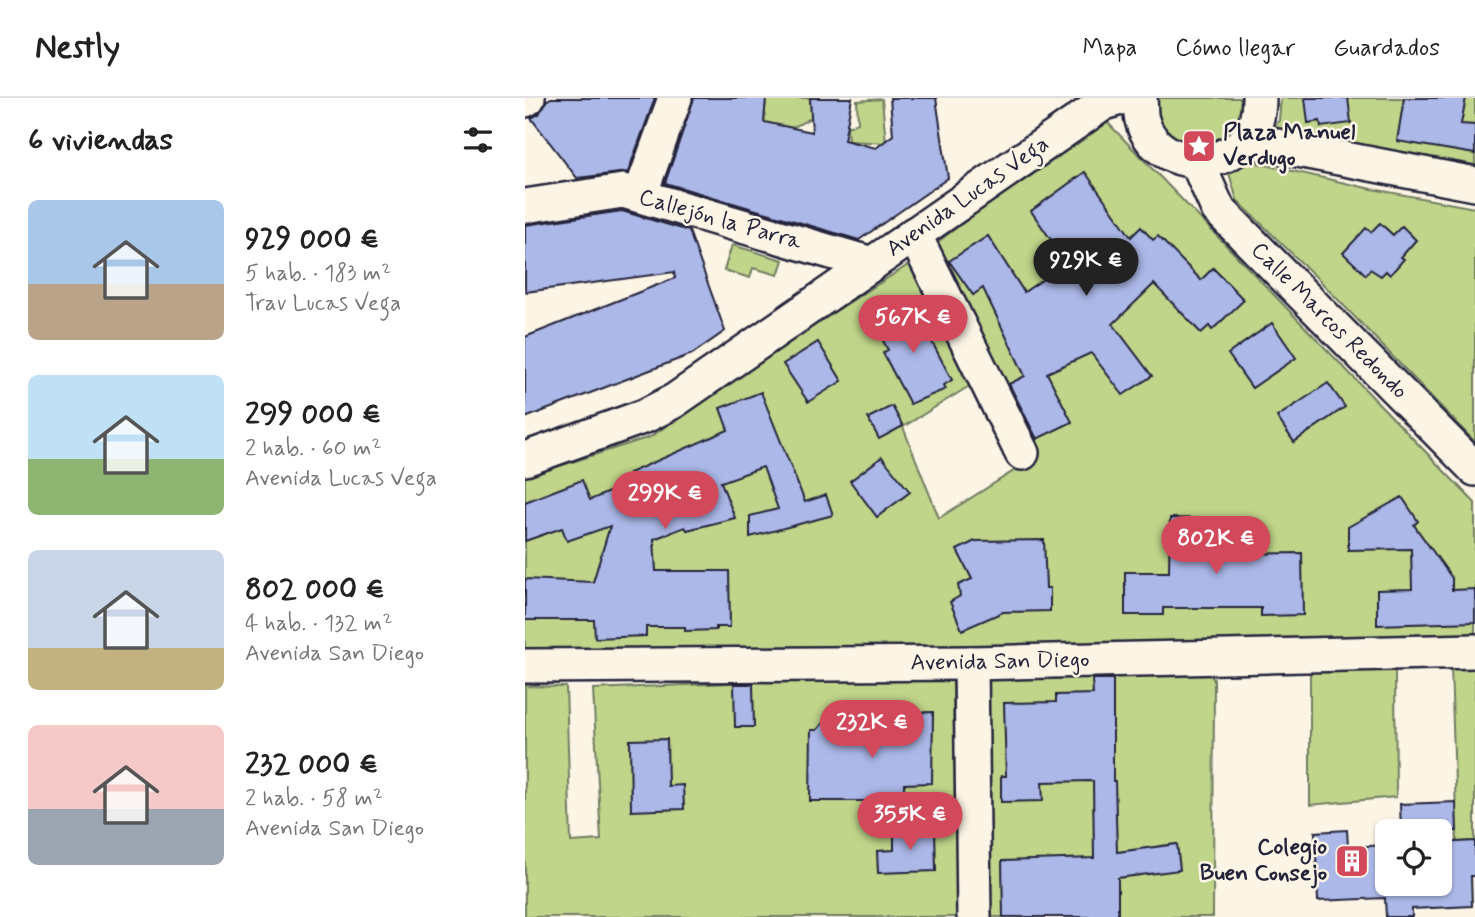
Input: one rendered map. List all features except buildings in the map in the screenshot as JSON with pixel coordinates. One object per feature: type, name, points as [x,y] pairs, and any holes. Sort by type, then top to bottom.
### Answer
[{"type":"street","points":[[643,187],[675,98]]},
{"type":"street","name":"Avenida Lucas Vega","points":[[525,459],[645,416],[674,401],[1104,103],[1120,98]]},
{"type":"street","points":[[1140,98],[1142,119],[1148,134],[1161,148],[1178,158],[1197,162],[1226,156],[1246,140],[1257,117],[1259,98]]},
{"type":"street","points":[[1246,140],[1475,184]]},
{"type":"street","name":"Calle Marcos Redondo","points":[[1197,162],[1218,209],[1475,469]]},
{"type":"street","name":"Callejón la Parra","points":[[525,206],[623,191],[872,264]]},
{"type":"street","points":[[913,234],[1022,453]]},
{"type":"street","name":"Avenida San Diego","points":[[525,666],[971,663],[1475,651]]},
{"type":"street","points":[[971,663],[974,917]]},
{"type":"green space","points":[[766,98],[810,98],[811,118],[762,144]]},
{"type":"green space","points":[[1155,98],[1242,98],[1240,114],[1233,127],[1222,137],[1209,143],[1195,144],[1181,141],[1168,133],[1159,120]]},
{"type":"green space","points":[[1281,98],[1475,98],[1475,165],[1272,132],[1279,120]]},
{"type":"green space","points":[[882,99],[886,143],[848,141],[847,127],[858,123],[857,101]]},
{"type":"green space","points":[[1108,123],[1475,503],[1475,635],[1228,643],[525,654],[525,477],[650,437],[828,316],[916,260],[976,382],[903,427],[939,518],[1036,457],[935,244],[1092,126]]},
{"type":"green space","points":[[1249,161],[1367,188],[1475,208],[1475,442],[1323,284],[1237,200],[1229,173]]},
{"type":"green space","points":[[732,245],[783,260],[778,275],[753,268],[750,278],[724,270]]},
{"type":"green space","points":[[1451,667],[1475,667],[1475,841],[1457,842]]},
{"type":"green space","points":[[1208,670],[1214,680],[1213,917],[991,917],[988,675]]},
{"type":"green space","points":[[1310,671],[1395,671],[1396,797],[1310,805]]},
{"type":"green space","points":[[800,680],[953,680],[957,917],[525,917],[525,686],[566,687],[571,842],[601,840],[593,689]]},
{"type":"place","name":"Plaza Manuel Verdugo","points":[[1199,146]]},
{"type":"place","name":"Colegio Buen Consejo","points":[[1352,861]]}]
